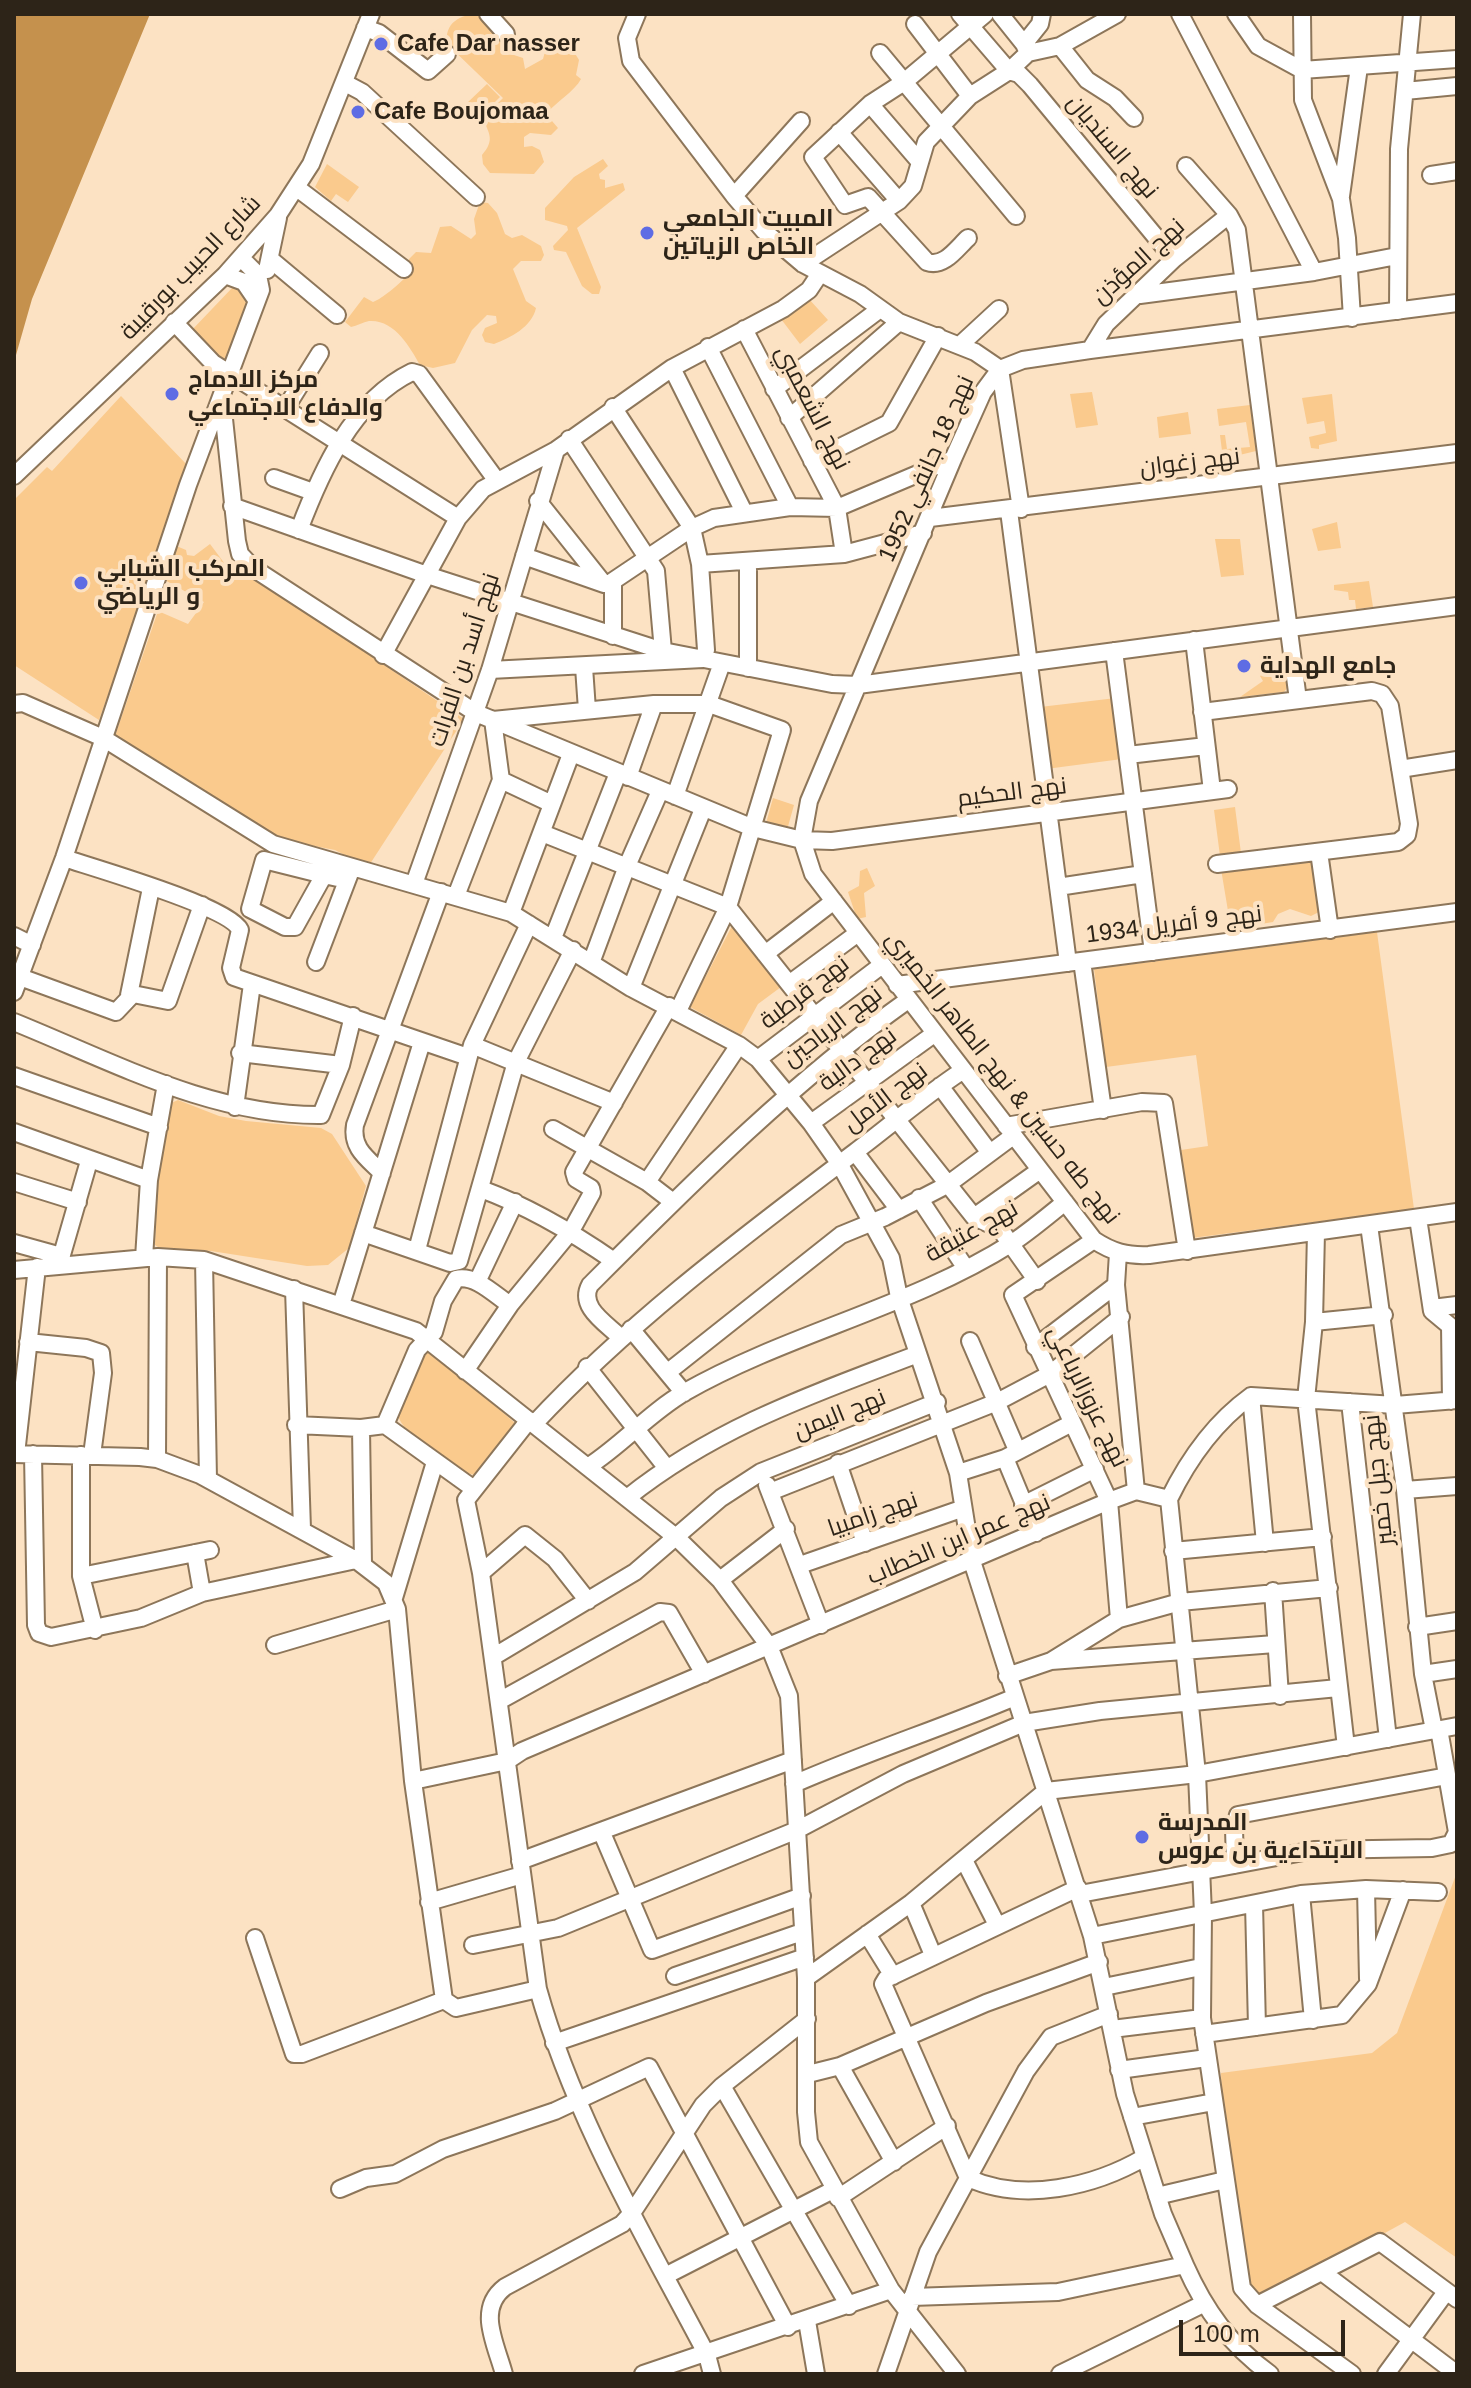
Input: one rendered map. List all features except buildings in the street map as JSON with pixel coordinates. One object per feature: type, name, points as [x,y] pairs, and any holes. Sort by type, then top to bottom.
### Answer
[{"type":"street","points":[[488,14],[506,34]]},
{"type":"street","points":[[637,14],[627,38],[631,61],[764,231],[819,275],[860,294],[899,322],[960,345],[1000,369],[1029,662],[1058,887],[1103,1110]]},
{"type":"street","points":[[968,238],[943,261],[932,264],[868,197],[846,205],[815,165],[814,154],[870,104],[904,82],[937,54],[965,20],[985,14]]},
{"type":"street","points":[[1000,14],[1026,48]]},
{"type":"street","points":[[803,264],[899,201],[913,186],[926,142],[970,96],[1009,71],[1040,24],[1042,14]]},
{"type":"street","points":[[1026,48],[1060,46],[1117,14]]},
{"type":"street","points":[[1180,14],[1314,272]]},
{"type":"street","points":[[1236,14],[1258,46],[1302,70],[1457,59]]},
{"type":"street","points":[[1302,14],[1303,100],[1341,199],[1352,318]]},
{"type":"street","points":[[1398,311],[1399,149],[1412,14]]},
{"type":"street","name":"نهج السنديان","points":[[965,20],[1009,71],[1019,74],[1030,85],[1174,259]]},
{"type":"street","points":[[368,21],[428,71],[447,54]]},
{"type":"street","name":"شارع الحبيب بورقيبة","points":[[14,476],[225,275],[278,215],[297,188],[345,83],[368,21]]},
{"type":"street","points":[[915,24],[970,96]]},
{"type":"street","points":[[1060,46],[1087,80],[1115,98],[1134,118]]},
{"type":"street","points":[[880,53],[1016,216]]},
{"type":"street","points":[[1341,199],[1359,67]]},
{"type":"street","points":[[345,83],[362,92],[476,197]]},
{"type":"street","points":[[1405,91],[1457,86]]},
{"type":"street","points":[[870,104],[919,161]]},
{"type":"street","points":[[734,196],[801,121]]},
{"type":"street","points":[[839,132],[899,201]]},
{"type":"street","points":[[1186,166],[1229,215],[1237,230],[1298,700]]},
{"type":"street","points":[[1431,175],[1457,171]]},
{"type":"street","points":[[297,188],[404,269]]},
{"type":"street","points":[[151,888],[129,995],[116,1012],[17,984],[64,858],[178,513],[259,296],[278,215]]},
{"type":"street","name":"نهج المؤذن","points":[[1090,350],[1106,324],[1140,295],[1174,259],[1229,215]]},
{"type":"street","points":[[1140,295],[1314,272],[1397,256]]},
{"type":"street","points":[[241,258],[258,275],[259,296]]},
{"type":"street","points":[[270,259],[337,315]]},
{"type":"street","points":[[225,275],[244,282],[259,296]]},
{"type":"street","points":[[383,655],[458,518],[483,489],[562,444],[672,368],[792,303],[809,290],[819,275]]},
{"type":"street","name":"نهج 18 جانفي 1952","points":[[802,840],[809,801],[953,459],[983,392],[1000,369],[1023,360],[1090,350],[1457,303]]},
{"type":"street","points":[[774,389],[880,309]]},
{"type":"street","points":[[960,345],[999,309]]},
{"type":"street","points":[[174,322],[213,363],[458,518]]},
{"type":"street","points":[[789,418],[899,322]]},
{"type":"street","name":"نهج الشعمبي","points":[[744,329],[837,508],[844,554]]},
{"type":"street","points":[[812,461],[889,423],[938,336]]},
{"type":"street","points":[[708,347],[790,507]]},
{"type":"street","points":[[285,409],[320,353]]},
{"type":"street","points":[[672,368],[744,512]]},
{"type":"street","points":[[299,530],[313,492],[360,414],[376,398],[414,372],[497,481]]},
{"type":"street","name":"نهج الحكيم","points":[[222,400],[232,506],[237,541],[245,561],[383,655],[476,713],[753,828],[802,840],[832,841],[1220,790],[1206,746]]},
{"type":"street","points":[[613,407],[692,528],[700,564],[706,650],[703,659]]},
{"type":"street","points":[[562,444],[656,571],[663,651]]},
{"type":"street","name":"نهج أسد بن الفرات","points":[[414,884],[490,670],[538,501],[562,444]]},
{"type":"street","name":"نهج زغوان","points":[[700,564],[844,554],[926,526],[1015,510],[1457,453]]},
{"type":"street","points":[[609,585],[692,528],[727,514],[790,507],[837,508],[953,459]]},
{"type":"street","points":[[274,478],[313,492]]},
{"type":"street","points":[[538,501],[609,585],[613,636]]},
{"type":"street","points":[[232,506],[427,575],[663,651],[832,684],[858,685],[1457,606]]},
{"type":"street","points":[[524,556],[609,585]]},
{"type":"street","points":[[748,561],[748,668]]},
{"type":"street","points":[[1128,755],[1206,746],[1194,640]]},
{"type":"street","points":[[1114,651],[1153,952]]},
{"type":"street","points":[[490,670],[703,659]]},
{"type":"street","points":[[591,963],[627,866],[668,793],[709,704],[722,663]]},
{"type":"street","points":[[584,667],[587,710]]},
{"type":"street","points":[[1202,712],[1372,691],[1382,694],[1390,706],[1409,824],[1403,839],[1217,864]]},
{"type":"street","points":[[14,704],[23,703],[103,738],[273,844],[349,874]]},
{"type":"street","points":[[553,938],[587,850],[654,704]]},
{"type":"street","points":[[382,1173],[358,1150],[353,1134],[448,894],[501,780],[493,720],[654,704],[709,704],[782,730],[728,907],[674,1009],[614,1103],[575,1176],[592,1193],[571,1231],[510,1305],[465,1371]]},
{"type":"street","points":[[511,913],[571,754]]},
{"type":"street","points":[[1400,769],[1457,760]]},
{"type":"street","points":[[501,780],[552,804]]},
{"type":"street","points":[[631,988],[703,809]]},
{"type":"street","points":[[542,833],[728,907],[947,1185],[974,1217],[996,1226],[1037,1281]]},
{"type":"street","name":"نهج طه حسين & نهج الطاهر الخميري","points":[[802,840],[813,874],[1094,1240],[1118,1253],[1132,1256],[1187,1251],[1457,1212]]},
{"type":"street","points":[[1319,852],[1330,930]]},
{"type":"street","points":[[64,858],[202,905],[239,925],[231,973],[252,984],[422,1042],[516,1062],[614,1103]]},
{"type":"street","points":[[324,875],[295,927],[285,927],[250,909],[264,860],[324,875],[349,874],[414,884],[511,913],[631,988],[739,1045],[758,1059],[811,1123],[839,1163],[891,1258],[899,1297],[937,1402],[958,1473],[961,1509],[972,1561],[1079,1891],[1099,1962],[1119,2070],[1157,2196],[1203,2304],[1236,2346],[1270,2374]]},
{"type":"street","points":[[316,962],[349,874]]},
{"type":"street","points":[[1058,887],[1143,874]]},
{"type":"street","points":[[765,954],[834,901]]},
{"type":"street","points":[[129,995],[170,1000],[202,905]]},
{"type":"street","name":"نهج 9 أفريل 1934","points":[[897,985],[1457,912]]},
{"type":"street","points":[[417,1250],[470,1051],[529,924]]},
{"type":"street","points":[[789,984],[858,933]]},
{"type":"street","points":[[14,936],[32,945]]},
{"type":"street","points":[[465,1275],[481,1189],[516,1062],[573,950]]},
{"type":"street","name":"نهج قرطبة","points":[[758,1059],[882,965]]},
{"type":"street","points":[[235,1107],[240,1053],[252,984]]},
{"type":"street","name":"نهج الرياحين","points":[[626,1334],[586,1300],[590,1285],[786,1093],[840,1048],[908,1000]]},
{"type":"street","points":[[14,1022],[166,1084],[235,1107],[321,1115],[341,1065],[353,1016]]},
{"type":"street","name":"نهج دالية","points":[[811,1123],[934,1034]]},
{"type":"street","points":[[341,1305],[422,1042]]},
{"type":"street","points":[[647,1182],[739,1045]]},
{"type":"street","points":[[240,1053],[341,1065]]},
{"type":"street","name":"نهج الأمل","points":[[474,1489],[531,1422],[587,1367],[895,1118],[962,1071]]},
{"type":"street","points":[[14,1076],[159,1127]]},
{"type":"street","points":[[157,1459],[149,1180],[166,1084]]},
{"type":"street","points":[[940,1086],[990,1153]]},
{"type":"street","points":[[668,1372],[841,1235],[947,1185],[990,1153],[1010,1131],[1154,1101],[1165,1105],[1187,1251]]},
{"type":"street","points":[[553,1129],[647,1182],[673,1202]]},
{"type":"street","points":[[14,1132],[149,1180]]},
{"type":"street","points":[[855,1152],[899,1210]]},
{"type":"street","points":[[60,1261],[89,1161]]},
{"type":"street","points":[[974,1217],[1040,1170]]},
{"type":"street","points":[[14,1182],[78,1202]]},
{"type":"street","points":[[481,1189],[515,1202],[571,1231],[614,1261]]},
{"type":"street","points":[[919,1198],[965,1267]]},
{"type":"street","points":[[385,1425],[417,1350],[428,1339],[443,1301],[456,1279],[465,1275],[515,1202]]},
{"type":"street","name":"نهج عتيقة","points":[[589,1466],[619,1447],[636,1426],[684,1393],[781,1345],[965,1267],[1011,1243],[1065,1202]]},
{"type":"street","points":[[1352,2374],[1257,2305],[1242,2288],[1203,2026],[1203,1914],[1197,1774],[1182,1653],[1169,1499],[1182,1472],[1226,1416],[1251,1396],[1395,1405],[1454,1401],[1450,1326],[1432,1308],[1418,1218]]},
{"type":"street","name":"نهج جبل خمير","points":[[1235,1865],[1338,1847],[1432,1848],[1451,1844],[1457,1832],[1423,1674],[1395,1405],[1369,1225]]},
{"type":"street","points":[[1316,1232],[1314,1322],[1306,1399],[1346,1747]]},
{"type":"street","points":[[363,1233],[417,1250],[465,1275],[510,1305]]},
{"type":"street","name":"نهج عزوزالرباعي","points":[[1094,1240],[1013,1295],[1109,1501],[1119,1619]]},
{"type":"street","points":[[14,1243],[60,1261]]},
{"type":"street","points":[[1118,1253],[1116,1285],[1136,1491],[1169,1499]]},
{"type":"street","points":[[14,1270],[60,1261],[151,1257],[204,1260],[416,1331],[677,1538],[720,1580],[769,1646],[789,1696],[806,1978],[806,2128],[836,2194],[891,2290],[906,2314],[957,2374]]},
{"type":"street","points":[[204,1260],[208,1479]]},
{"type":"street","points":[[37,1267],[15,1454],[157,1459],[208,1479],[302,1529],[360,1562],[386,1583],[396,1604],[413,1781],[444,2000],[456,2008],[538,1989]]},
{"type":"street","points":[[1035,1347],[1116,1285]]},
{"type":"street","points":[[294,1289],[296,1425],[302,1529]]},
{"type":"street","points":[[1432,1308],[1457,1305]]},
{"type":"street","points":[[1314,1322],[1384,1315]]},
{"type":"street","points":[[770,1492],[997,1402],[1050,1374],[1121,1317]]},
{"type":"street","points":[[626,1334],[668,1372],[684,1393]]},
{"type":"street","points":[[970,1341],[997,1402],[1023,1505],[1036,1533]]},
{"type":"street","points":[[28,1342],[86,1348],[101,1353],[103,1373],[86,1455],[81,1576],[95,1630]]},
{"type":"street","points":[[627,1498],[666,1467],[770,1410],[918,1354]]},
{"type":"street","points":[[587,1367],[666,1467]]},
{"type":"street","points":[[1251,1396],[1265,1543]]},
{"type":"street","name":"نهج اليمن","points":[[493,1657],[635,1572],[721,1498],[761,1472],[937,1402]]},
{"type":"street","points":[[1350,1402],[1388,1739]]},
{"type":"street","points":[[958,1473],[1011,1454],[1072,1423]]},
{"type":"street","points":[[296,1425],[361,1428],[385,1425],[474,1489],[466,1500],[481,1573],[538,1989],[554,2043],[579,2099],[632,2213],[707,2355],[712,2374]]},
{"type":"street","points":[[360,1562],[361,1428]]},
{"type":"street","points":[[33,1454],[36,1625],[39,1633],[51,1637],[141,1618],[202,1593],[360,1562]]},
{"type":"street","points":[[396,1604],[435,1462]]},
{"type":"street","points":[[838,1463],[865,1543]]},
{"type":"street","points":[[1023,1505],[1095,1469]]},
{"type":"street","points":[[761,1472],[786,1529],[821,1625]]},
{"type":"street","points":[[1405,1490],[1457,1486]]},
{"type":"street","name":"نهج عمر ابن الخطاب","points":[[413,1781],[507,1761],[522,1751],[1136,1491]]},
{"type":"street","name":"نهج زامبيا","points":[[800,1565],[961,1509]]},
{"type":"street","points":[[720,1580],[786,1529]]},
{"type":"street","points":[[481,1573],[525,1535],[532,1537],[555,1559],[588,1601]]},
{"type":"street","points":[[1173,1551],[1323,1537]]},
{"type":"street","points":[[81,1576],[202,1551],[202,1593]]},
{"type":"street","points":[[1007,1676],[1051,1661],[1119,1619],[1180,1602],[1329,1588]]},
{"type":"street","points":[[1273,1591],[1280,1696]]},
{"type":"street","points":[[275,1645],[396,1604]]},
{"type":"street","points":[[499,1701],[660,1612],[669,1613],[675,1621],[704,1674]]},
{"type":"street","points":[[1417,1627],[1457,1621]]},
{"type":"street","points":[[1051,1661],[1275,1644]]},
{"type":"street","points":[[1423,1674],[1457,1669]]},
{"type":"street","points":[[473,1945],[558,1928],[797,1830],[903,1774],[1024,1723],[1100,1711],[1338,1688]]},
{"type":"street","points":[[794,1784],[860,1754],[956,1722],[1015,1697]]},
{"type":"street","points":[[806,1978],[911,1903],[1046,1791],[1197,1774],[1457,1726]]},
{"type":"street","points":[[429,1902],[793,1760]]},
{"type":"street","points":[[968,2178],[909,2037],[883,1984],[933,1955],[1079,1891],[1235,1865],[1234,1828],[1238,1815],[1447,1776]]},
{"type":"street","points":[[602,1833],[652,1950],[802,1896]]},
{"type":"street","points":[[964,1860],[997,1925]]},
{"type":"street","points":[[1092,1936],[1301,1894],[1366,1889],[1438,1892]]},
{"type":"street","points":[[1366,1889],[1368,1984]]},
{"type":"street","points":[[886,2374],[928,2252],[1046,2042],[1059,2032],[1110,2021],[1257,2027],[1342,2015],[1368,1984],[1403,1890]]},
{"type":"street","points":[[1301,1894],[1313,2020]]},
{"type":"street","points":[[911,1903],[933,1955]]},
{"type":"street","points":[[1254,1904],[1257,2027]]},
{"type":"street","points":[[675,1976],[802,1932]]},
{"type":"street","points":[[867,1934],[893,1976]]},
{"type":"street","points":[[255,1938],[294,2054],[302,2054],[444,2000]]},
{"type":"street","points":[[554,2043],[805,1957]]},
{"type":"street","points":[[808,2074],[840,2066],[1000,1997],[1099,1962]]},
{"type":"street","points":[[1104,1987],[1201,1967]]},
{"type":"street","points":[[504,2374],[488,2313],[491,2300],[505,2287],[601,2238],[632,2213],[703,2105],[722,2086],[807,2019]]},
{"type":"street","points":[[1119,2070],[1207,2058]]},
{"type":"street","points":[[840,2066],[894,2162]]},
{"type":"street","points":[[340,2189],[366,2178],[395,2174],[443,2149],[533,2119],[649,2067],[788,2327]]},
{"type":"street","points":[[722,2086],[849,2306]]},
{"type":"street","points":[[1132,2117],[1214,2102]]},
{"type":"street","points":[[665,2276],[793,2210],[836,2194],[894,2162],[947,2126]]},
{"type":"street","points":[[968,2178],[1018,2193],[1054,2189],[1115,2171],[1145,2157]]},
{"type":"street","points":[[1157,2196],[1225,2180]]},
{"type":"street","points":[[1257,2305],[1380,2242],[1451,2296],[1411,2339],[1386,2374]]},
{"type":"street","points":[[912,2297],[1058,2292],[1185,2265]]},
{"type":"street","points":[[1322,2272],[1457,2374]]},
{"type":"street","points":[[643,2374],[707,2355],[891,2290]]},
{"type":"street","points":[[1060,2374],[1203,2304]]},
{"type":"street","points":[[807,2321],[816,2374]]},
{"type":"shaded area","points":[[14,14],[150,14],[32,299],[14,362]]},
{"type":"shaded area","points":[[479,14],[509,42],[511,54],[523,58],[525,69],[543,59],[546,48],[553,42],[563,46],[568,42],[579,60],[576,75],[581,79],[546,114],[558,128],[551,135],[530,133],[524,137],[524,147],[532,146],[540,150],[544,162],[534,174],[490,173],[483,164],[482,155],[490,140],[483,118],[503,98],[447,44],[448,30],[455,21]]},
{"type":"shaded area","points":[[487,84],[500,97],[476,121],[469,115],[467,103]]},
{"type":"shaded area","points":[[603,159],[608,166],[599,174],[600,179],[605,180],[605,188],[623,183],[625,190],[577,228],[601,287],[599,294],[592,294],[582,286],[566,252],[554,250],[553,246],[568,230],[567,226],[545,220],[545,208],[574,177]]},
{"type":"shaded area","points":[[327,164],[359,187],[348,202],[336,194],[331,201],[315,187]]},
{"type":"shaded area","points":[[480,202],[488,203],[497,213],[505,234],[512,238],[522,235],[541,246],[544,255],[541,261],[521,261],[513,269],[526,301],[536,308],[525,326],[494,344],[485,342],[482,335],[485,328],[497,323],[496,316],[487,315],[472,330],[455,363],[433,368],[420,365],[400,336],[386,324],[369,321],[351,327],[345,322],[364,297],[373,302],[407,276],[409,259],[416,252],[431,253],[440,227],[451,226],[471,239],[476,234],[474,219]]},
{"type":"shaded area","points":[[233,287],[238,287],[250,303],[227,364],[218,360],[190,332]]},
{"type":"shaded area","points":[[809,299],[828,320],[800,344],[781,319]]},
{"type":"shaded area","points":[[1092,392],[1098,425],[1076,428],[1070,394]]},
{"type":"shaded area","points":[[1332,394],[1337,441],[1319,445],[1319,449],[1311,448],[1309,437],[1326,433],[1324,421],[1307,424],[1302,398]]},
{"type":"shaded area","name":"المركب الشبابي و الرياضي","points":[[121,396],[189,467],[99,720],[14,665],[14,500],[47,467],[52,471]]},
{"type":"shaded area","points":[[1250,405],[1256,451],[1223,459],[1220,435],[1225,435],[1227,449],[1250,447],[1246,422],[1219,426],[1217,409]]},
{"type":"shaded area","points":[[1188,412],[1191,434],[1159,438],[1157,417]]},
{"type":"shaded area","points":[[1337,522],[1341,548],[1318,551],[1312,529]]},
{"type":"shaded area","points":[[1215,539],[1240,539],[1244,575],[1221,577]]},
{"type":"shaded area","points":[[210,544],[234,576],[248,573],[464,719],[368,867],[335,850],[283,840],[115,736],[158,611],[188,624],[204,602],[163,579],[174,545],[186,550],[187,555],[194,556]]},
{"type":"shaded area","points":[[1369,581],[1373,607],[1356,609],[1355,600],[1349,600],[1348,592],[1334,590],[1334,585]]},
{"type":"shaded area","points":[[1283,658],[1287,688],[1284,692],[1240,697],[1263,681],[1260,676]]},
{"type":"shaded area","points":[[1116,698],[1122,759],[1046,769],[1040,707]]},
{"type":"shaded area","points":[[773,798],[794,805],[787,830],[765,827]]},
{"type":"shaded area","points":[[1235,807],[1241,853],[1220,856],[1214,810]]},
{"type":"shaded area","points":[[1311,857],[1319,912],[1311,916],[1290,909],[1278,914],[1273,922],[1231,929],[1221,869]]},
{"type":"shaded area","points":[[867,868],[875,886],[864,893],[866,917],[857,919],[848,892],[859,886],[860,871]]},
{"type":"shaded area","points":[[733,924],[781,987],[758,1004],[741,1035],[690,1007]]},
{"type":"shaded area","points":[[1377,932],[1414,1209],[1192,1238],[1181,1150],[1208,1146],[1196,1055],[1106,1067],[1094,969],[1189,957],[1193,953],[1226,952]]},
{"type":"shaded area","points":[[178,1100],[219,1116],[321,1128],[332,1134],[366,1186],[349,1248],[328,1265],[307,1266],[211,1251],[161,1249],[155,1245],[157,1182],[169,1104]]},
{"type":"shaded area","points":[[425,1351],[433,1353],[515,1423],[475,1475],[453,1467],[428,1450],[400,1420],[397,1411]]},
{"type":"shaded area","points":[[1457,1872],[1457,2258],[1405,2222],[1264,2299],[1250,2284],[1222,2105],[1221,2073],[1372,2053],[1397,2033]]},
{"type":"place","name":"Cafe Dar nasser","points":[[381,44]]},
{"type":"place","name":"Cafe Boujomaa","points":[[358,112]]},
{"type":"place","name":"المبيت الجامعي الخاص الزياتين","points":[[647,233]]},
{"type":"place","name":"مركز الادماج والدفاع الاجتماعي","points":[[172,394]]},
{"type":"place","name":"المركب الشبابي و الرياضي","points":[[81,583]]},
{"type":"place","name":"جامع الهداية","points":[[1244,666]]},
{"type":"place","name":"المدرسة الابتداءية بن عروس","points":[[1142,1837]]}]
